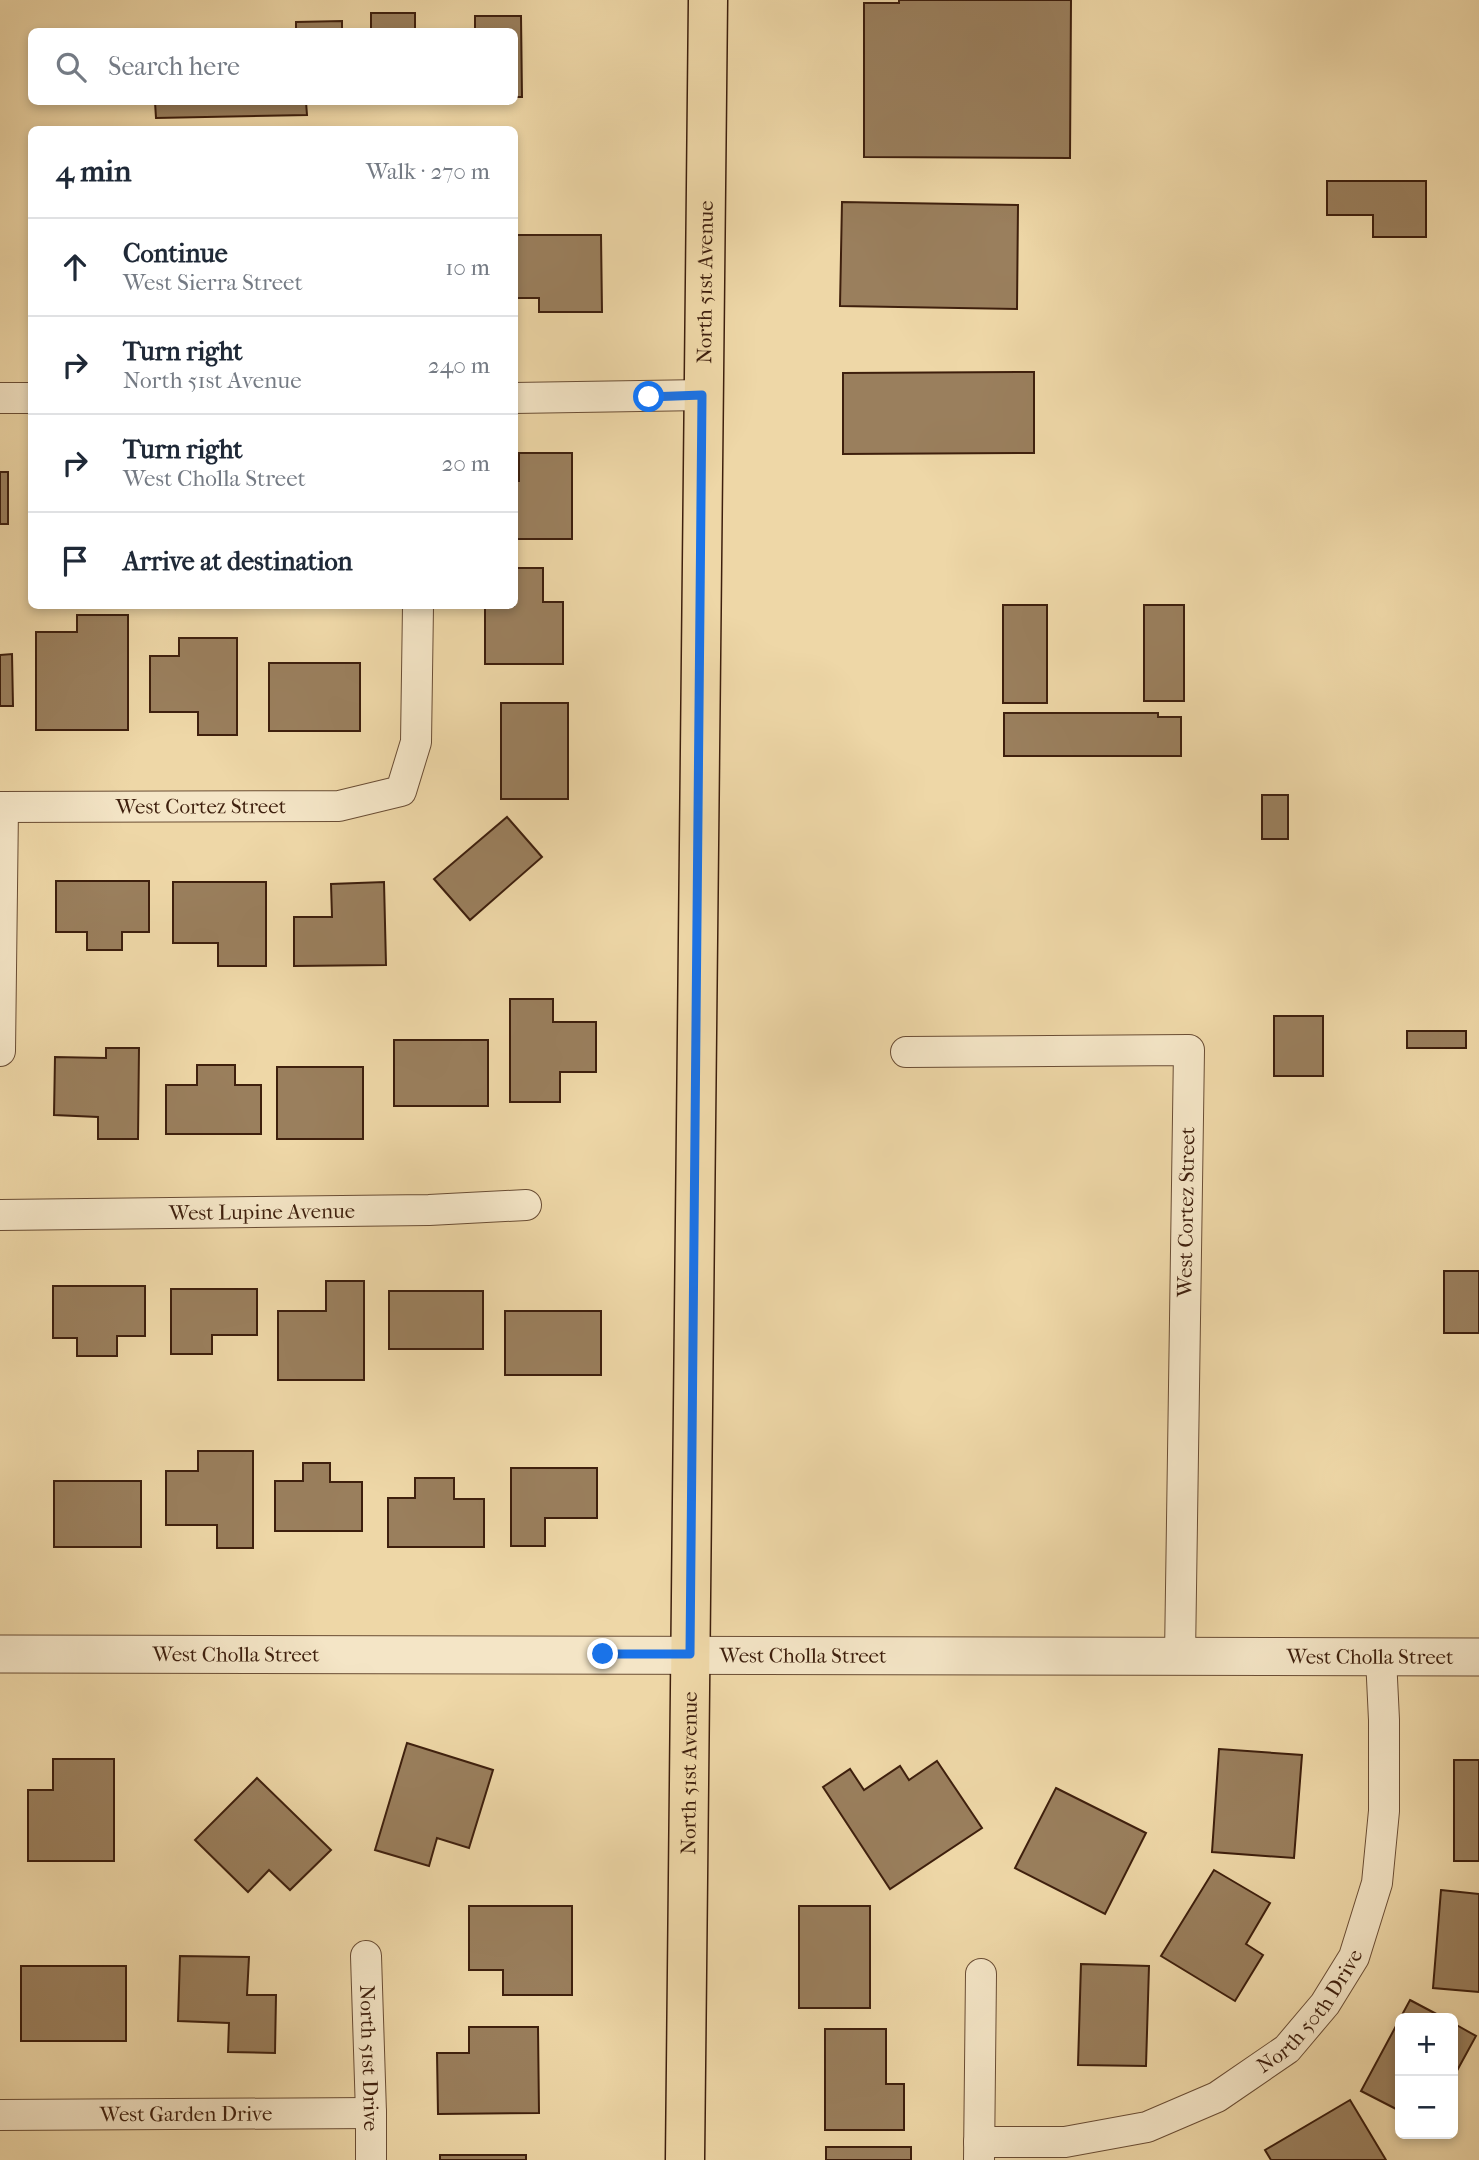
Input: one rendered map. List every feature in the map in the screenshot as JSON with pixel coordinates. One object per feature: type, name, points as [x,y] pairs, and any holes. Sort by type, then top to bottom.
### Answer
[{"type":"main road","name":"North 51st Avenue","points":[[685,2160],[708,0]]},
{"type":"street","points":[[518,398],[702,395]]},
{"type":"street","points":[[0,398],[28,398]]},
{"type":"street","name":"West Cortez Street","points":[[2,807],[338,806],[401,791],[416,742],[418,609]]},
{"type":"street","points":[[0,1051],[2,807]]},
{"type":"street","name":"West Cortez Street","points":[[906,1052],[1189,1050],[1180,1656]]},
{"type":"street","name":"West Lupine Avenue","points":[[0,1216],[429,1210],[526,1205]]},
{"type":"street","name":"West Cholla Street","points":[[0,1654],[1479,1657]]},
{"type":"street","name":"North 50th Drive","points":[[979,2151],[1065,2142],[1147,2127],[1217,2097],[1277,2056],[1287,2049],[1325,2004],[1354,1957],[1377,1883],[1384,1811],[1381,1658]]},
{"type":"street","name":"North 51st Drive","points":[[366,1956],[370,2160]]},
{"type":"street","points":[[979,2151],[981,1974]]},
{"type":"street","name":"West Garden Drive","points":[[0,2115],[371,2113]]},
{"type":"building","points":[[899,0],[1071,0],[1070,158],[864,157],[864,3],[899,3]]},
{"type":"building","points":[[371,13],[415,13],[415,28],[371,28]]},
{"type":"building","points":[[475,16],[521,16],[522,97],[518,97],[518,28],[475,28]]},
{"type":"building","points":[[342,21],[342,28],[296,28],[296,22]]},
{"type":"building","points":[[155,105],[306,105],[307,115],[156,118]]},
{"type":"building","points":[[1327,181],[1426,181],[1426,237],[1373,237],[1373,215],[1327,215]]},
{"type":"building","points":[[842,202],[1018,205],[1017,309],[840,306]]},
{"type":"building","points":[[518,235],[601,235],[602,312],[539,312],[539,298],[518,298]]},
{"type":"building","points":[[1034,372],[1034,453],[843,454],[843,373]]},
{"type":"building","points":[[519,453],[572,453],[572,539],[518,539]]},
{"type":"building","points":[[0,472],[8,472],[8,524],[0,524]]},
{"type":"building","points":[[518,568],[543,568],[543,602],[563,602],[563,664],[485,664],[485,609],[518,609]]},
{"type":"building","points":[[1003,605],[1047,605],[1047,703],[1003,703]]},
{"type":"building","points":[[1144,605],[1184,605],[1184,701],[1144,701]]},
{"type":"building","points":[[77,615],[128,615],[128,730],[36,730],[36,632],[77,632]]},
{"type":"building","points":[[179,638],[237,638],[237,735],[198,735],[198,712],[150,712],[150,656],[179,656]]},
{"type":"building","points":[[12,654],[13,706],[0,706],[0,655]]},
{"type":"building","points":[[269,663],[360,663],[360,731],[269,731]]},
{"type":"building","points":[[501,703],[568,703],[568,799],[501,799]]},
{"type":"building","points":[[1004,713],[1158,713],[1158,717],[1181,717],[1181,756],[1004,756]]},
{"type":"building","points":[[1262,795],[1288,795],[1288,839],[1262,839]]},
{"type":"building","points":[[507,817],[542,857],[470,920],[434,879]]},
{"type":"building","points":[[56,881],[149,881],[149,932],[122,932],[122,950],[87,950],[87,932],[56,932]]},
{"type":"building","points":[[173,882],[266,882],[266,966],[218,966],[218,943],[173,943]]},
{"type":"building","points":[[384,882],[386,965],[294,966],[294,917],[332,917],[331,884]]},
{"type":"building","points":[[510,999],[553,999],[553,1022],[596,1022],[596,1072],[560,1072],[560,1102],[510,1102]]},
{"type":"building","points":[[1274,1016],[1323,1016],[1323,1076],[1274,1076]]},
{"type":"building","points":[[1407,1031],[1466,1031],[1466,1048],[1407,1048]]},
{"type":"building","points":[[394,1040],[488,1040],[488,1106],[394,1106]]},
{"type":"building","points":[[106,1048],[139,1048],[138,1139],[98,1139],[98,1117],[54,1115],[55,1057],[106,1058]]},
{"type":"building","points":[[197,1065],[235,1065],[235,1085],[261,1085],[261,1134],[166,1134],[166,1085],[197,1085]]},
{"type":"building","points":[[277,1067],[363,1067],[363,1139],[277,1139]]},
{"type":"building","points":[[1444,1271],[1479,1271],[1479,1333],[1444,1333]]},
{"type":"building","points":[[326,1281],[364,1281],[364,1380],[278,1380],[278,1311],[326,1311]]},
{"type":"building","points":[[53,1286],[145,1286],[145,1336],[117,1336],[117,1356],[77,1356],[77,1338],[53,1338]]},
{"type":"building","points":[[171,1289],[257,1289],[257,1335],[212,1335],[212,1354],[171,1354]]},
{"type":"building","points":[[389,1291],[483,1291],[483,1349],[389,1349]]},
{"type":"building","points":[[505,1311],[601,1311],[601,1375],[505,1375]]},
{"type":"building","points":[[198,1451],[253,1451],[253,1548],[217,1548],[217,1525],[166,1525],[166,1471],[198,1471]]},
{"type":"building","points":[[303,1463],[330,1463],[330,1482],[362,1482],[362,1531],[275,1531],[275,1481],[303,1481]]},
{"type":"building","points":[[511,1468],[597,1468],[597,1518],[545,1518],[545,1546],[511,1546]]},
{"type":"building","points":[[415,1478],[454,1478],[454,1499],[484,1499],[484,1547],[388,1547],[388,1498],[415,1498]]},
{"type":"building","points":[[54,1481],[141,1481],[141,1547],[54,1547]]},
{"type":"building","points":[[407,1743],[493,1770],[469,1848],[437,1838],[429,1866],[375,1850]]},
{"type":"building","points":[[1219,1749],[1302,1755],[1294,1858],[1212,1852]]},
{"type":"building","points":[[53,1759],[114,1759],[114,1861],[28,1861],[28,1790],[53,1790]]},
{"type":"building","points":[[1454,1760],[1479,1760],[1479,1861],[1454,1861]]},
{"type":"building","points":[[937,1761],[982,1828],[890,1889],[823,1787],[850,1769],[864,1790],[900,1766],[909,1780]]},
{"type":"building","points":[[257,1778],[331,1850],[290,1890],[269,1870],[248,1892],[195,1840]]},
{"type":"building","points":[[1056,1788],[1146,1833],[1105,1914],[1015,1868]]},
{"type":"building","points":[[1214,1870],[1270,1903],[1246,1944],[1263,1955],[1235,2001],[1161,1956]]},
{"type":"building","points":[[1441,1890],[1479,1894],[1479,1992],[1433,1988]]},
{"type":"building","points":[[469,1906],[572,1906],[572,1995],[503,1995],[503,1970],[469,1970]]},
{"type":"building","points":[[799,1906],[870,1906],[870,2008],[799,2008]]},
{"type":"building","points":[[180,1956],[249,1957],[247,1995],[276,1995],[275,2053],[228,2052],[229,2023],[178,2021]]},
{"type":"building","points":[[1081,1964],[1149,1966],[1146,2066],[1078,2065]]},
{"type":"building","points":[[21,1966],[126,1966],[126,2041],[21,2041]]},
{"type":"building","points":[[1410,2000],[1435,2013],[1403,2013]]},
{"type":"building","points":[[1458,2026],[1476,2036],[1458,2069]]},
{"type":"building","points":[[469,2027],[538,2027],[539,2113],[438,2114],[437,2053],[469,2053]]},
{"type":"building","points":[[1395,2028],[1395,2108],[1361,2091]]},
{"type":"building","points":[[825,2029],[886,2029],[886,2084],[904,2084],[904,2130],[825,2130]]},
{"type":"building","points":[[1350,2100],[1386,2160],[1271,2160],[1265,2150]]},
{"type":"building","points":[[826,2147],[911,2147],[911,2160],[826,2160]]},
{"type":"building","points":[[440,2155],[526,2155],[526,2160],[440,2160]]},
{"type":"route","points":[[603,1654],[690,1654],[702,395],[649,397]]}]
